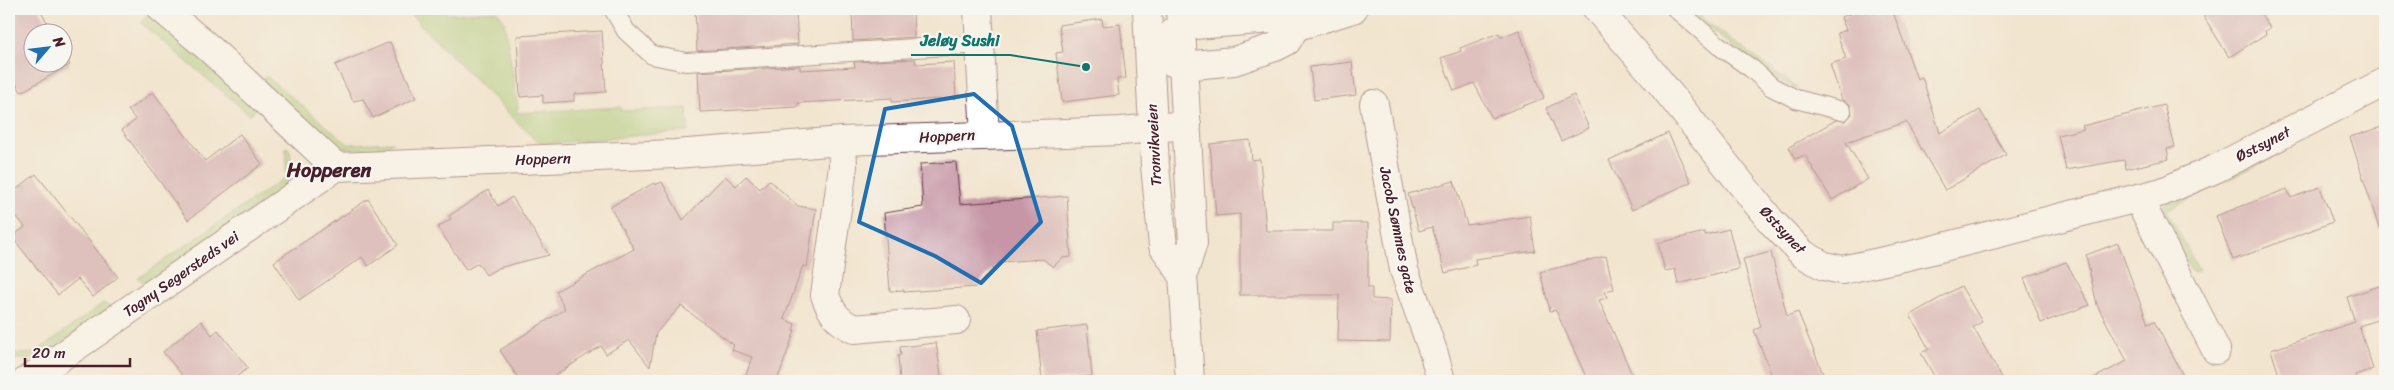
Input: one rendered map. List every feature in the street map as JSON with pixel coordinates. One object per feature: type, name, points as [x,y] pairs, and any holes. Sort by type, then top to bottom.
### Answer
[{"type":"street","points":[[162,9],[210,49],[336,167]]},
{"type":"street","name":"Hoppern","points":[[978,9],[985,135]]},
{"type":"street","name":"Tronvikveien","points":[[1147,9],[1153,129],[1163,246],[1182,275]]},
{"type":"street","points":[[1295,27],[1287,41],[1250,56],[1219,64],[1184,66],[1150,54],[1181,17],[1272,19],[1295,27],[1353,9]]},
{"type":"street","name":"Østsynet","points":[[1597,9],[1655,76],[1771,221],[1803,254],[1824,266],[1842,270],[1859,268],[2138,198],[2193,179],[2385,82]]},
{"type":"street","name":"Tronvikveien","points":[[1181,17],[1193,243],[1182,275],[1190,381]]},
{"type":"street","name":"Jacob Sømmes gate","points":[[1374,104],[1404,270],[1434,354],[1441,381]]},
{"type":"street","name":"Hoppern","points":[[336,167],[675,154],[842,141],[1153,129],[1187,125]]},
{"type":"street","points":[[842,141],[843,166],[825,295],[831,312],[843,323],[854,329],[956,320]]},
{"type":"street","name":"Togny Segersteds vei","points":[[26,381],[336,167]]},
{"type":"street","points":[[2138,198],[2216,350]]},
{"type":"lane","points":[[613,9],[626,31],[652,55],[686,62],[981,44]]},
{"type":"lane","points":[[1676,9],[1718,46],[1752,68],[1772,87],[1796,99],[1842,111]]},
{"type":"highlighted area","points":[[974,94],[1012,126],[1041,222],[981,283],[935,256],[859,222],[885,109]]},
{"type":"green space","points":[[405,9],[439,9],[449,14],[497,11],[504,20],[518,107],[516,113],[621,107],[621,111],[687,108],[688,131],[543,144],[532,137]]},
{"type":"green space","points":[[1686,9],[1694,9],[1705,21],[1798,88],[1770,75],[1755,65]]},
{"type":"green space","points":[[145,16],[153,16],[253,104],[255,110],[250,115],[141,23]]},
{"type":"green space","points":[[266,76],[348,144],[393,142],[372,149],[347,148],[333,144],[263,84],[262,80]]},
{"type":"green space","points":[[286,146],[290,150],[291,172],[281,190],[144,283],[138,278],[286,177]]},
{"type":"green space","points":[[2275,149],[2279,154],[2167,210],[2199,271],[2192,272],[2176,243],[2163,207],[2166,202]]},
{"type":"green space","points":[[103,303],[110,306],[106,311],[38,359],[9,359],[9,349],[18,354],[35,353]]},
{"type":"building","points":[[9,9],[39,9],[47,22],[22,22],[22,72],[57,72],[21,92],[9,69]]},
{"type":"building","points":[[695,9],[769,9],[770,13],[796,12],[798,44],[697,51]]},
{"type":"building","points":[[852,9],[913,9],[914,37],[853,41]]},
{"type":"building","points":[[1864,9],[1892,9],[1917,79],[1922,77],[1940,133],[1980,110],[2006,155],[1945,190],[1906,122],[1846,142],[1868,179],[1832,200],[1805,155],[1795,159],[1789,147],[1836,120],[1845,121],[1852,114],[1850,104],[1842,100],[1830,64],[1846,59],[1837,33],[1846,30],[1841,17]]},
{"type":"building","points":[[2199,9],[2258,9],[2270,28],[2265,31],[2266,34],[2229,57]]},
{"type":"building","points":[[1102,19],[1103,26],[1120,24],[1126,78],[1117,79],[1119,95],[1062,102],[1056,53],[1063,52],[1059,25]]},
{"type":"building","points":[[1519,30],[1544,98],[1492,118],[1474,83],[1454,91],[1441,58],[1461,51],[1460,48],[1499,33],[1501,37]]},
{"type":"building","points":[[602,31],[606,92],[574,94],[574,101],[543,103],[543,95],[520,97],[517,36]]},
{"type":"building","points":[[390,42],[416,98],[373,118],[363,99],[353,101],[335,65]]},
{"type":"building","points":[[915,59],[916,64],[954,62],[956,98],[892,102],[892,98],[798,103],[798,107],[700,112],[698,72],[800,66],[800,70],[855,67],[854,62]]},
{"type":"building","points":[[1352,62],[1356,95],[1314,100],[1310,67]]},
{"type":"building","points":[[153,92],[205,161],[240,134],[262,164],[188,220],[122,130],[136,120],[128,110]]},
{"type":"building","points":[[1574,95],[1589,128],[1561,141],[1546,108]]},
{"type":"building","points":[[2164,105],[2175,147],[2167,149],[2169,159],[2126,169],[2124,160],[2066,170],[2058,135],[2084,129],[2082,126]]},
{"type":"building","points":[[2385,126],[2385,227],[2379,228],[2350,137]]},
{"type":"building","points":[[1668,133],[1691,182],[1632,210],[1609,160]]},
{"type":"building","points":[[1250,140],[1252,160],[1260,159],[1266,231],[1333,231],[1333,223],[1368,223],[1368,288],[1372,288],[1372,299],[1391,300],[1390,342],[1338,341],[1339,295],[1240,295],[1240,214],[1216,216],[1210,144]]},
{"type":"building","points":[[956,162],[960,204],[1067,196],[1071,257],[1062,258],[1053,267],[1043,259],[1000,262],[976,287],[904,292],[904,290],[890,291],[884,213],[923,207],[920,164]]},
{"type":"building","points":[[36,174],[118,277],[93,297],[78,279],[58,295],[12,237],[25,227],[9,207],[9,195]]},
{"type":"building","points":[[725,176],[736,186],[746,176],[760,189],[769,180],[798,206],[816,209],[807,267],[803,266],[784,319],[795,324],[793,330],[795,330],[777,381],[744,381],[752,357],[732,350],[734,345],[681,306],[656,333],[650,367],[629,340],[606,354],[601,346],[546,381],[520,381],[500,350],[565,309],[556,291],[634,249],[610,207],[654,183],[655,185],[662,182],[683,220]]},
{"type":"building","points":[[1454,181],[1467,225],[1530,216],[1535,251],[1475,259],[1476,265],[1445,273],[1432,227],[1419,231],[1408,194]]},
{"type":"building","points":[[2320,187],[2333,222],[2233,260],[2216,216],[2287,189],[2291,198]]},
{"type":"building","points":[[488,190],[498,206],[512,197],[549,255],[498,268],[486,275],[478,263],[466,270],[438,227],[451,219],[449,216]]},
{"type":"building","points":[[368,199],[398,245],[368,266],[362,257],[299,300],[274,262]]},
{"type":"building","points":[[1729,229],[1739,269],[1678,284],[1675,269],[1665,271],[1658,243],[1705,232],[1705,235]]},
{"type":"building","points":[[2118,243],[2148,324],[2154,321],[2186,381],[2088,381],[2127,361],[2097,305],[2086,255]]},
{"type":"building","points":[[1771,252],[1787,316],[1798,312],[1826,381],[1774,381],[1754,330],[1761,327],[1743,259]]},
{"type":"building","points":[[1606,256],[1614,289],[1605,291],[1607,298],[1599,300],[1635,381],[1588,381],[1557,313],[1555,310],[1550,311],[1540,272]]},
{"type":"building","points":[[2066,262],[2090,305],[2041,323],[2024,278]]},
{"type":"building","points":[[2385,284],[2385,317],[2359,326],[2373,369],[2355,375],[2358,381],[2281,381],[2271,350],[2355,322],[2347,297]]},
{"type":"building","points":[[1961,286],[1982,322],[1973,327],[2004,381],[1937,381],[1921,353],[1929,349],[1910,315]]},
{"type":"building","points":[[201,321],[212,335],[218,330],[248,368],[231,381],[187,381],[163,352]]},
{"type":"building","points":[[1087,325],[1092,376],[1042,381],[1037,331]]},
{"type":"building","points":[[936,343],[942,381],[900,381],[898,356],[901,355],[900,347]]},
{"type":"place","name":"Jeløy Sushi","points":[[1086,67]]},
{"type":"district","name":"Hopperen","points":[[329,170]]}]
